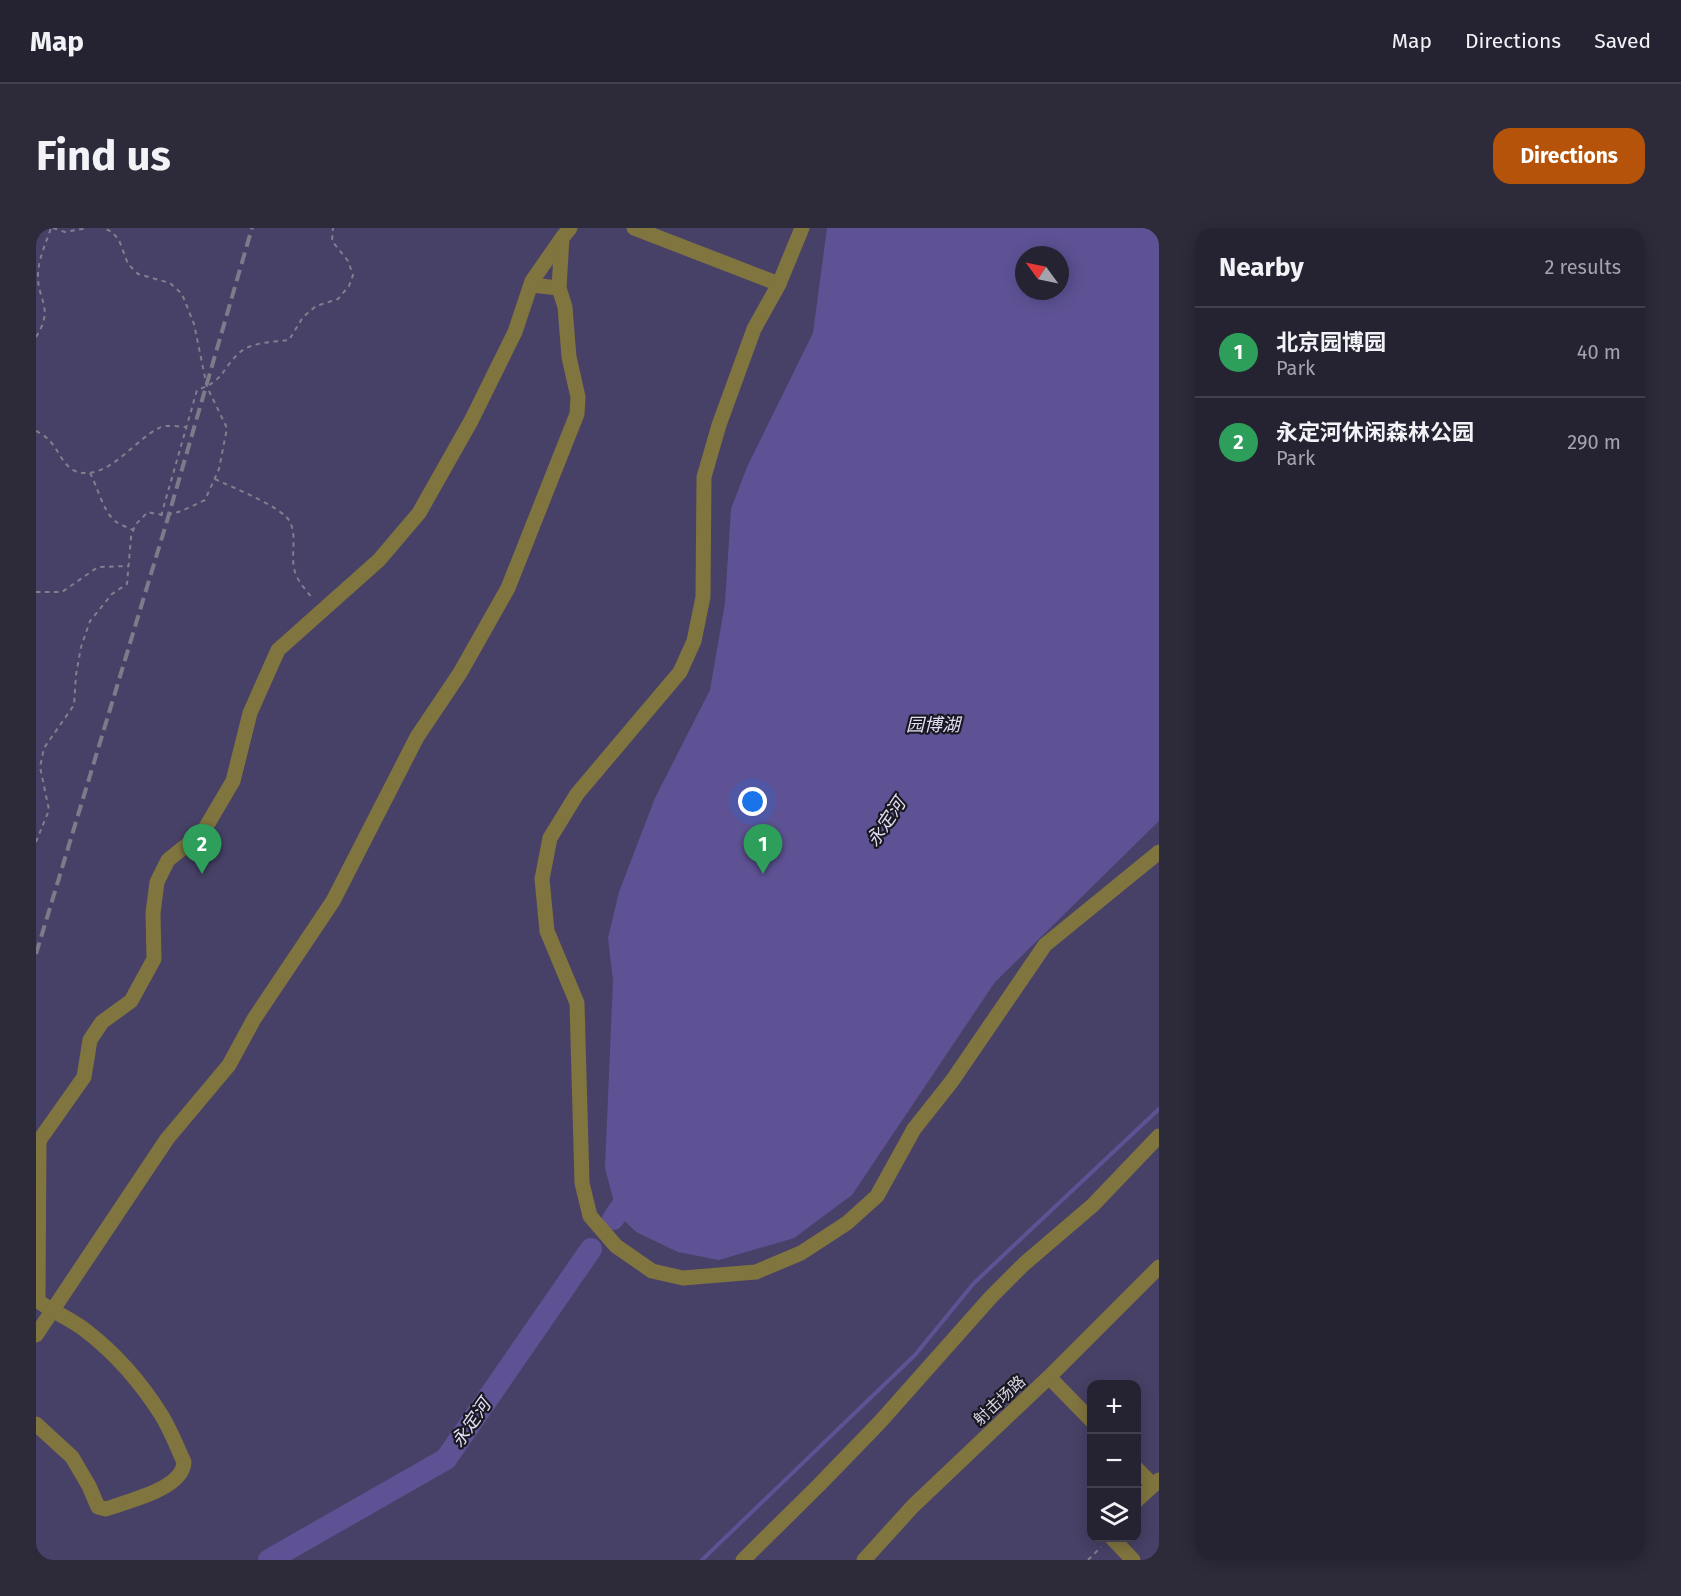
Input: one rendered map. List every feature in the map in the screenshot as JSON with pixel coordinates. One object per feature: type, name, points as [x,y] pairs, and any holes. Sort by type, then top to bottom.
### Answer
[{"type":"street","points":[[634,228],[779,284]]},
{"type":"street","points":[[802,228],[779,284],[754,329],[719,425],[704,477],[704,597],[694,641],[680,672],[577,794],[550,838],[542,879],[547,932],[577,1003],[582,1184],[590,1216],[616,1245],[652,1272],[683,1278],[756,1272],[801,1253],[847,1223],[877,1196],[914,1129],[952,1081],[1045,945],[1159,852]]},
{"type":"street","points":[[36,1424],[72,1457],[98,1507],[106,1509],[172,1484],[184,1470],[184,1462],[163,1417],[136,1380],[106,1348],[83,1329],[38,1301],[38,1143],[84,1077],[90,1040],[102,1022],[131,1001],[154,959],[153,913],[157,882],[168,860],[203,831],[233,781],[250,713],[278,650],[379,560],[419,513],[471,421],[515,332],[531,285],[566,233]]},
{"type":"street","points":[[36,1335],[167,1139],[229,1065],[254,1019],[333,901],[417,737],[460,673],[508,588],[578,414],[578,398],[569,357],[565,307],[559,288],[566,233]]},
{"type":"street","points":[[531,285],[559,288]]},
{"type":"street","points":[[743,1560],[879,1422],[991,1297],[1024,1264],[1093,1205],[1159,1136]]},
{"type":"street","name":"射击场路","points":[[864,1560],[913,1506],[1050,1377],[1159,1267]]},
{"type":"street","points":[[1050,1377],[1087,1416]]},
{"type":"street","points":[[1141,1471],[1156,1483],[1141,1498]]},
{"type":"street","points":[[1109,1542],[1133,1560]]},
{"type":"path","points":[[36,337],[44,325],[46,308],[38,277],[39,260],[52,228],[65,232],[88,228]]},
{"type":"path","points":[[36,842],[49,810],[40,767],[44,748],[74,705],[81,647],[90,621],[112,594],[127,584],[131,537],[135,525],[148,512],[161,516],[174,514],[205,501],[219,469],[227,428],[207,387],[194,324],[182,294],[170,283],[138,274],[128,264],[119,240],[112,232],[104,228]]},
{"type":"path","points":[[161,516],[197,390],[213,384],[240,352],[259,344],[289,340],[303,317],[316,306],[338,299],[349,286],[352,275],[348,261],[332,241],[333,228]]},
{"type":"path","points":[[36,431],[47,438],[73,470],[90,473],[111,464],[161,426],[187,427]]},
{"type":"path","points":[[90,473],[99,489],[105,509],[116,521],[133,531]]},
{"type":"path","points":[[215,479],[279,510],[289,520],[295,537],[294,568],[302,586],[322,610]]},
{"type":"path","points":[[36,592],[62,592],[98,567],[129,566]]},
{"type":"path","points":[[1088,1560],[1107,1542]]},
{"type":"path","points":[[1154,1560],[1159,1557]]},
{"type":"shaded area","points":[[36,228],[1159,228],[1159,1560],[36,1560]]},
{"type":"water","name":"园博湖","points":[[827,228],[1159,228],[1159,821],[995,982],[852,1195],[794,1238],[719,1260],[678,1252],[636,1232],[617,1213],[605,1168],[613,980],[608,938],[619,892],[655,798],[710,690],[725,603],[731,509],[747,467],[813,333]]},
{"type":"waterway","points":[[702,1560],[915,1355],[974,1283],[1159,1109]]},
{"type":"waterway","name":"永定河","points":[[613,1219],[634,1189]]},
{"type":"waterway","name":"永定河","points":[[269,1560],[446,1459],[591,1249]]},
{"type":"railway","points":[[36,954],[167,521],[252,228]]},
{"type":"place","name":"永定河休闲森林公园","points":[[202,874]]},
{"type":"place","name":"北京园博园","points":[[763,874]]}]
